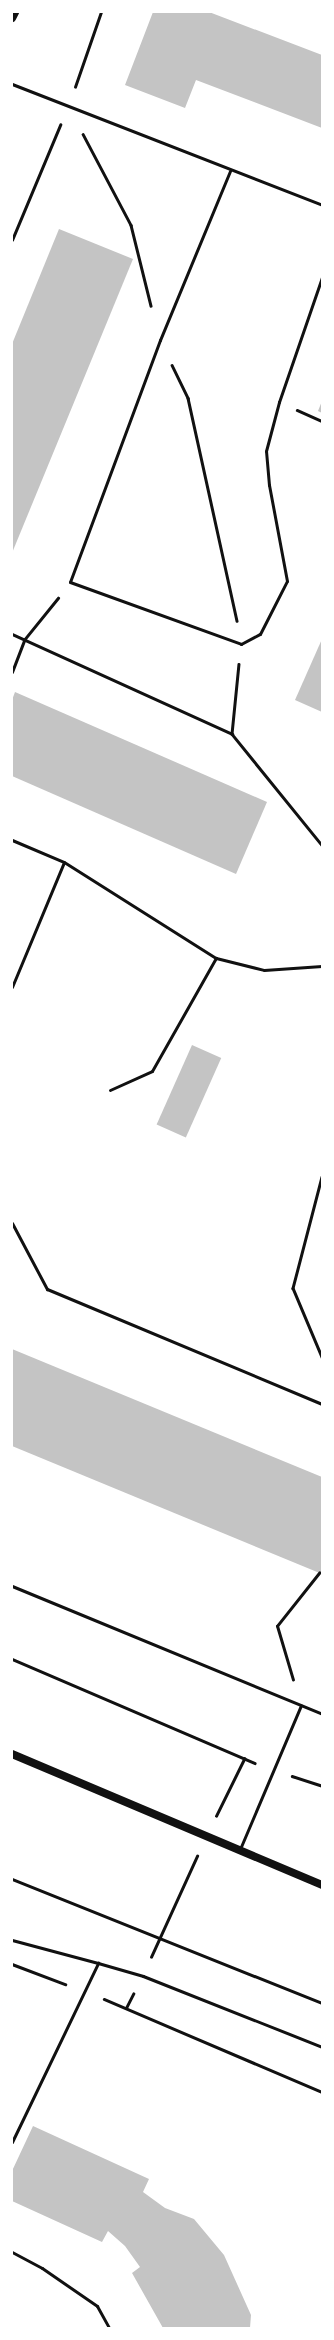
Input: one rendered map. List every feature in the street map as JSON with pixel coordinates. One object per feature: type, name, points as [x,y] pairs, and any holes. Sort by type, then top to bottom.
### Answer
[{"type":"main road","points":[[12,1754],[322,1885]]},
{"type":"street","points":[[12,18],[14,12]]},
{"type":"lane","points":[[12,84],[322,206]]},
{"type":"lane","points":[[230,171],[160,340],[70,582],[241,644],[260,634],[287,581],[269,485],[266,451],[279,402],[322,277]]},
{"type":"lane","points":[[12,840],[64,862],[216,958],[264,970],[322,966]]},
{"type":"lane","points":[[12,987],[64,862]]},
{"type":"lane","points":[[110,1090],[152,1071],[216,958]]},
{"type":"lane","points":[[12,1223],[48,1290],[322,1404]]},
{"type":"lane","points":[[12,1586],[322,1714]]},
{"type":"lane","points":[[239,1851],[301,1705]]},
{"type":"lane","points":[[12,1940],[143,1976],[322,2047]]},
{"type":"lane","points":[[12,2142],[98,1963]]},
{"type":"lane","points":[[12,2252],[42,2268],[97,2306],[109,2328]]},
{"type":"path","points":[[12,240],[68,105],[101,12]]},
{"type":"path","points":[[68,105],[132,225],[160,340],[188,398],[241,644],[232,734]]},
{"type":"path","points":[[279,402],[322,421]]},
{"type":"path","points":[[12,672],[24,640],[70,582]]},
{"type":"path","points":[[12,634],[232,734],[322,845]]},
{"type":"path","points":[[322,1177],[293,1288],[322,1357]]},
{"type":"path","points":[[301,1705],[277,1626],[319,1572]]},
{"type":"path","points":[[12,1659],[244,1759],[322,1786]]},
{"type":"path","points":[[216,1816],[244,1759]]},
{"type":"path","points":[[126,2008],[143,1976],[189,1875]]},
{"type":"path","points":[[12,1879],[322,2004]]},
{"type":"path","points":[[12,1964],[126,2008],[322,2092]]},
{"type":"building","points":[[153,12],[209,12],[322,55],[322,128],[196,80],[185,108],[125,85]]},
{"type":"building","points":[[59,229],[133,259],[12,553],[12,344]]},
{"type":"building","points":[[322,401],[322,413],[318,411]]},
{"type":"building","points":[[322,639],[322,712],[295,700]]},
{"type":"building","points":[[15,692],[267,802],[236,874],[12,776],[12,700]]},
{"type":"building","points":[[192,1045],[221,1058],[186,1137],[157,1124]]},
{"type":"building","points":[[12,1349],[322,1477],[322,1574],[12,1446]]},
{"type":"building","points":[[33,2126],[149,2179],[143,2192],[165,2208],[194,2219],[224,2255],[251,2315],[250,2328],[163,2328],[132,2273],[140,2267],[125,2246],[108,2231],[102,2242],[12,2201],[12,2171]]}]
